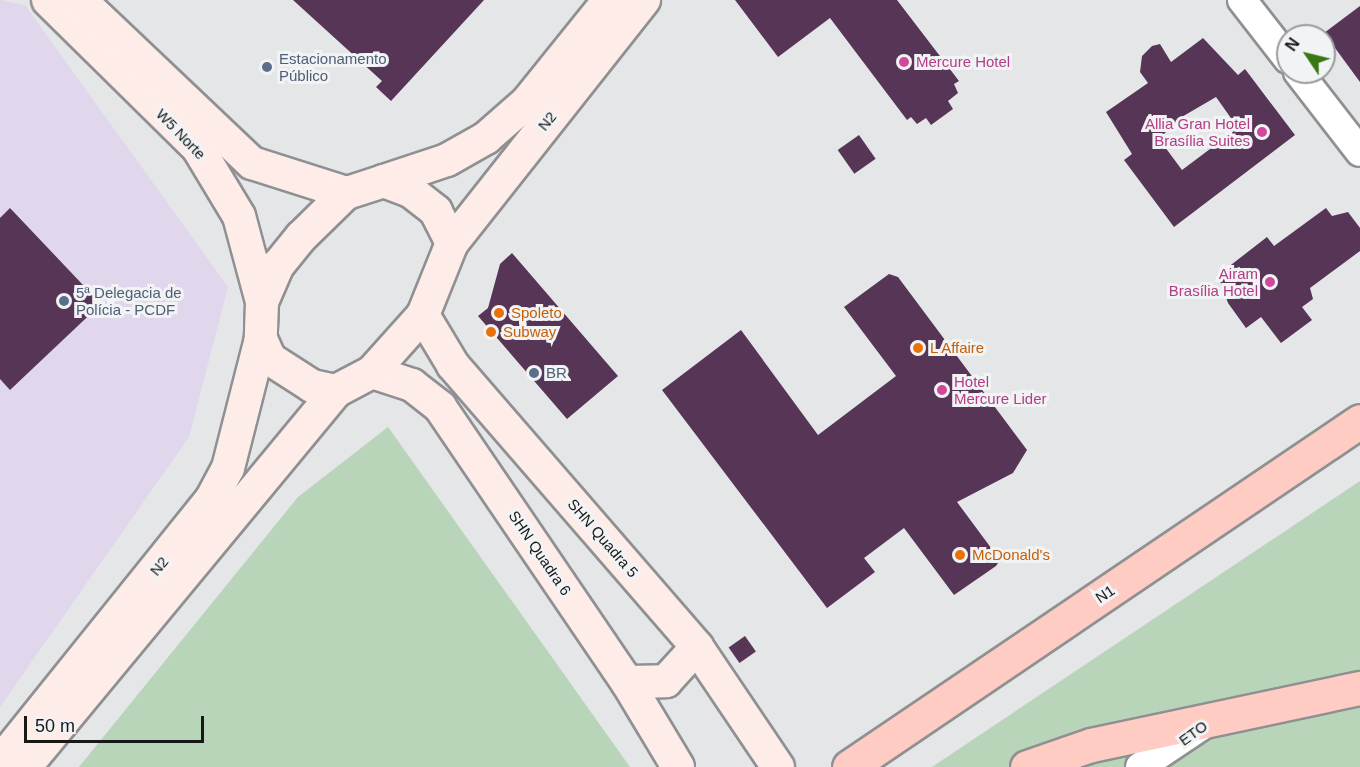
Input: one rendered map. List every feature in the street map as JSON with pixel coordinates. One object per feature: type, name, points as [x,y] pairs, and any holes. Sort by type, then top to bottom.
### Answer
[{"type":"highway","name":"N1","points":[[849,767],[1360,421]]},
{"type":"highway","points":[[1027,767],[1091,745],[1360,688]]},
{"type":"main road","name":"W5 Norte","points":[[48,0],[198,148],[239,216],[262,302]]},
{"type":"main road","name":"W5 Norte","points":[[80,0],[252,163],[346,193]]},
{"type":"main road","name":"N2","points":[[384,181],[447,160],[486,138],[527,102],[609,0]]},
{"type":"main road","name":"N2","points":[[452,243],[644,0]]},
{"type":"main road","points":[[384,181],[410,191],[436,211],[452,243],[423,315],[372,372],[336,391],[287,374],[270,359],[261,339],[262,302],[278,265],[346,193],[384,181]]},
{"type":"main road","name":"SHN Quadra 5","points":[[423,315],[453,365],[697,647],[778,767]]},
{"type":"main road","name":"N2","points":[[0,762],[212,498],[228,468],[261,339]]},
{"type":"main road","name":"SHN Quadra 6","points":[[372,372],[412,385],[440,407],[627,682],[678,767]]},
{"type":"main road","name":"N2","points":[[26,767],[336,391]]},
{"type":"main road","points":[[627,682],[666,681],[697,647]]},
{"type":"street","points":[[1242,0],[1276,44]]},
{"type":"street","points":[[1307,84],[1360,152]]},
{"type":"street","name":"ETO","points":[[1140,767],[1215,717]]},
{"type":"shaded area","points":[[0,0],[25,5],[228,287],[189,437],[0,707]]},
{"type":"green space","points":[[388,427],[630,767],[79,767],[298,497]]},
{"type":"green space","points":[[1360,481],[1360,767],[932,767]]},
{"type":"building","points":[[293,0],[484,0],[391,101],[376,87],[382,81]]},
{"type":"building","name":"Mercure Hotel","points":[[735,0],[897,0],[959,81],[954,84],[958,93],[948,101],[953,109],[931,125],[926,118],[917,124],[911,117],[907,120],[830,18],[778,57]]},
{"type":"building","points":[[1360,6],[1360,82],[1336,49],[1336,24]]},
{"type":"building","name":"Allia Gran Hotel Brasília Suites","points":[[1203,38],[1238,75],[1245,69],[1295,135],[1174,227],[1124,160],[1132,154],[1106,112],[1148,83],[1140,72],[1142,56],[1152,46],[1160,44],[1171,62]],"holes":[[[1216,97],[1238,128],[1182,170],[1159,139],[1180,118]]]},
{"type":"building","points":[[859,135],[876,159],[854,174],[838,150]]},
{"type":"building","name":"5ª Delegacia de Polícia - PCDF","points":[[10,208],[101,304],[10,390],[0,379],[0,218]]},
{"type":"building","name":"Airam Brasília Hotel","points":[[1326,208],[1332,216],[1348,212],[1360,228],[1360,251],[1310,288],[1313,299],[1302,307],[1312,320],[1281,343],[1261,317],[1246,328],[1228,303],[1218,275],[1267,237],[1274,246]]},
{"type":"building","points":[[512,253],[618,376],[567,419],[478,316],[488,308],[500,264]]},
{"type":"building","points":[[889,274],[898,277],[1027,450],[1013,473],[957,502],[1000,560],[996,566],[954,595],[904,528],[864,558],[875,572],[827,608],[662,390],[741,330],[818,435],[896,376],[844,307]]},
{"type":"building","points":[[745,636],[756,652],[740,663],[729,647]]},
{"type":"place","name":"Mercure Hotel","points":[[904,62]]},
{"type":"place","name":"Estacionamento Público","points":[[267,67]]},
{"type":"place","name":"Allia Gran Hotel Brasília Suites","points":[[1262,132]]},
{"type":"place","name":"Airam Brasília Hotel","points":[[1270,282]]},
{"type":"place","name":"5ª Delegacia de Polícia - PCDF","points":[[64,301]]},
{"type":"place","name":"Spoleto","points":[[499,313]]},
{"type":"place","name":"Subway","points":[[491,332]]},
{"type":"place","name":"L Affaire","points":[[918,348]]},
{"type":"place","name":"BR","points":[[534,373]]},
{"type":"place","name":"Hotel Mercure Lider","points":[[942,390]]},
{"type":"place","name":"McDonald's","points":[[960,555]]}]
